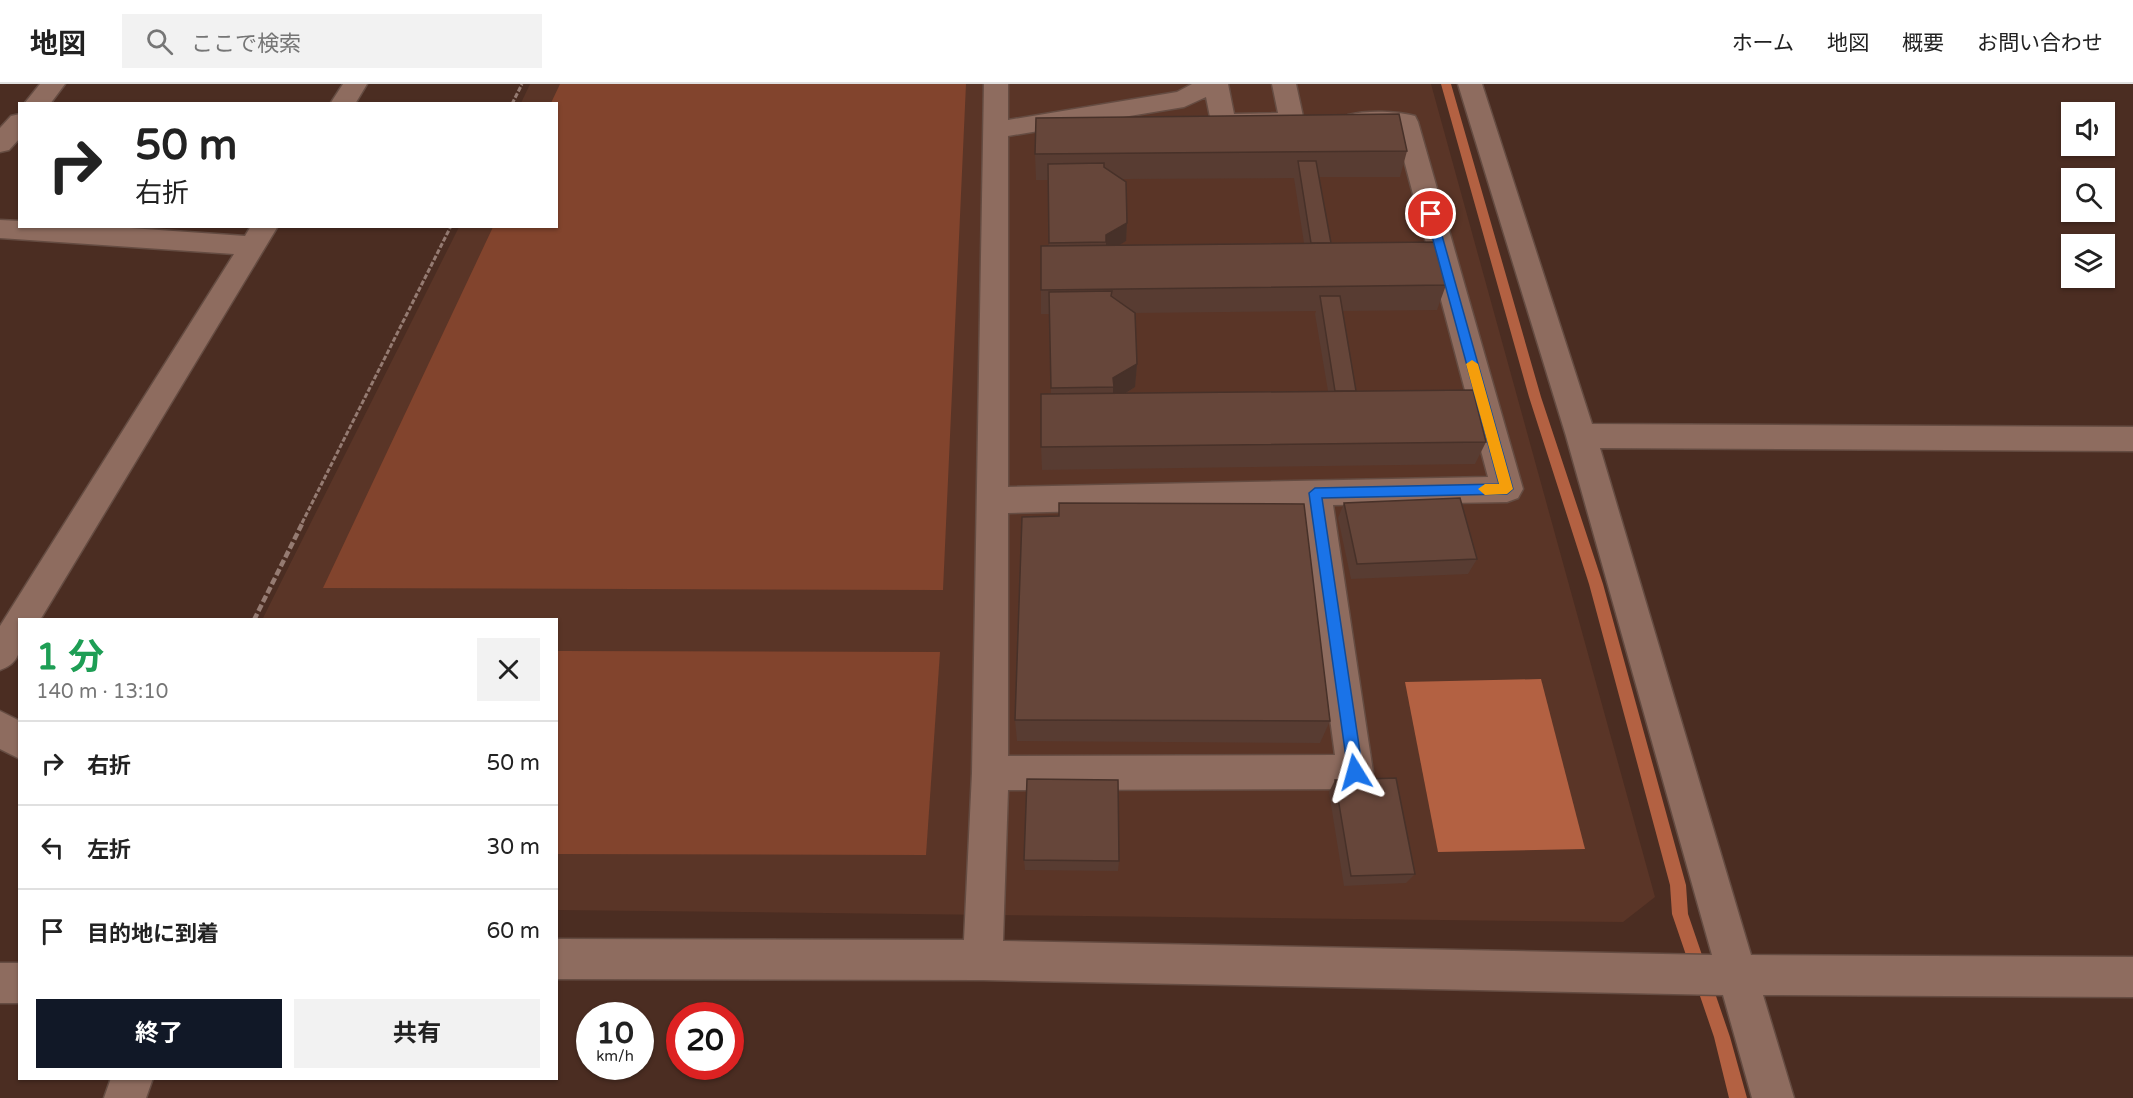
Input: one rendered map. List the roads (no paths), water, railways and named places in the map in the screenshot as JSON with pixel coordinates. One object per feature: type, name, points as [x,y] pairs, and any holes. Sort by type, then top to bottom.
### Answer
[{"type":"street","points":[[38,102],[53,84]]},
{"type":"street","points":[[343,102],[354,84]]},
{"type":"street","points":[[983,960],[990,773],[996,84]]},
{"type":"street","points":[[996,130],[1185,99],[1210,84]]},
{"type":"street","points":[[993,500],[1507,489],[1406,122],[1223,122],[1216,84]]},
{"type":"street","points":[[1284,84],[1311,121]]},
{"type":"street","points":[[1470,84],[1581,436],[1773,1098]]},
{"type":"street","points":[[0,144],[18,124]]},
{"type":"street","points":[[0,229],[258,236]]},
{"type":"street","points":[[23,618],[258,236]]},
{"type":"street","points":[[1581,436],[2133,439]]},
{"type":"street","points":[[990,773],[1355,772],[1315,493]]},
{"type":"street","points":[[0,656],[18,627]]},
{"type":"street","points":[[0,727],[18,741]]},
{"type":"street","points":[[558,959],[983,960],[1738,975],[2133,977]]},
{"type":"street","points":[[0,983],[18,983]]},
{"type":"street","points":[[125,1098],[131,1080]]},
{"type":"waterway","points":[[1446,84],[1535,397],[1596,584],[1678,885],[1680,914],[1722,1037],[1738,1098]]}]
